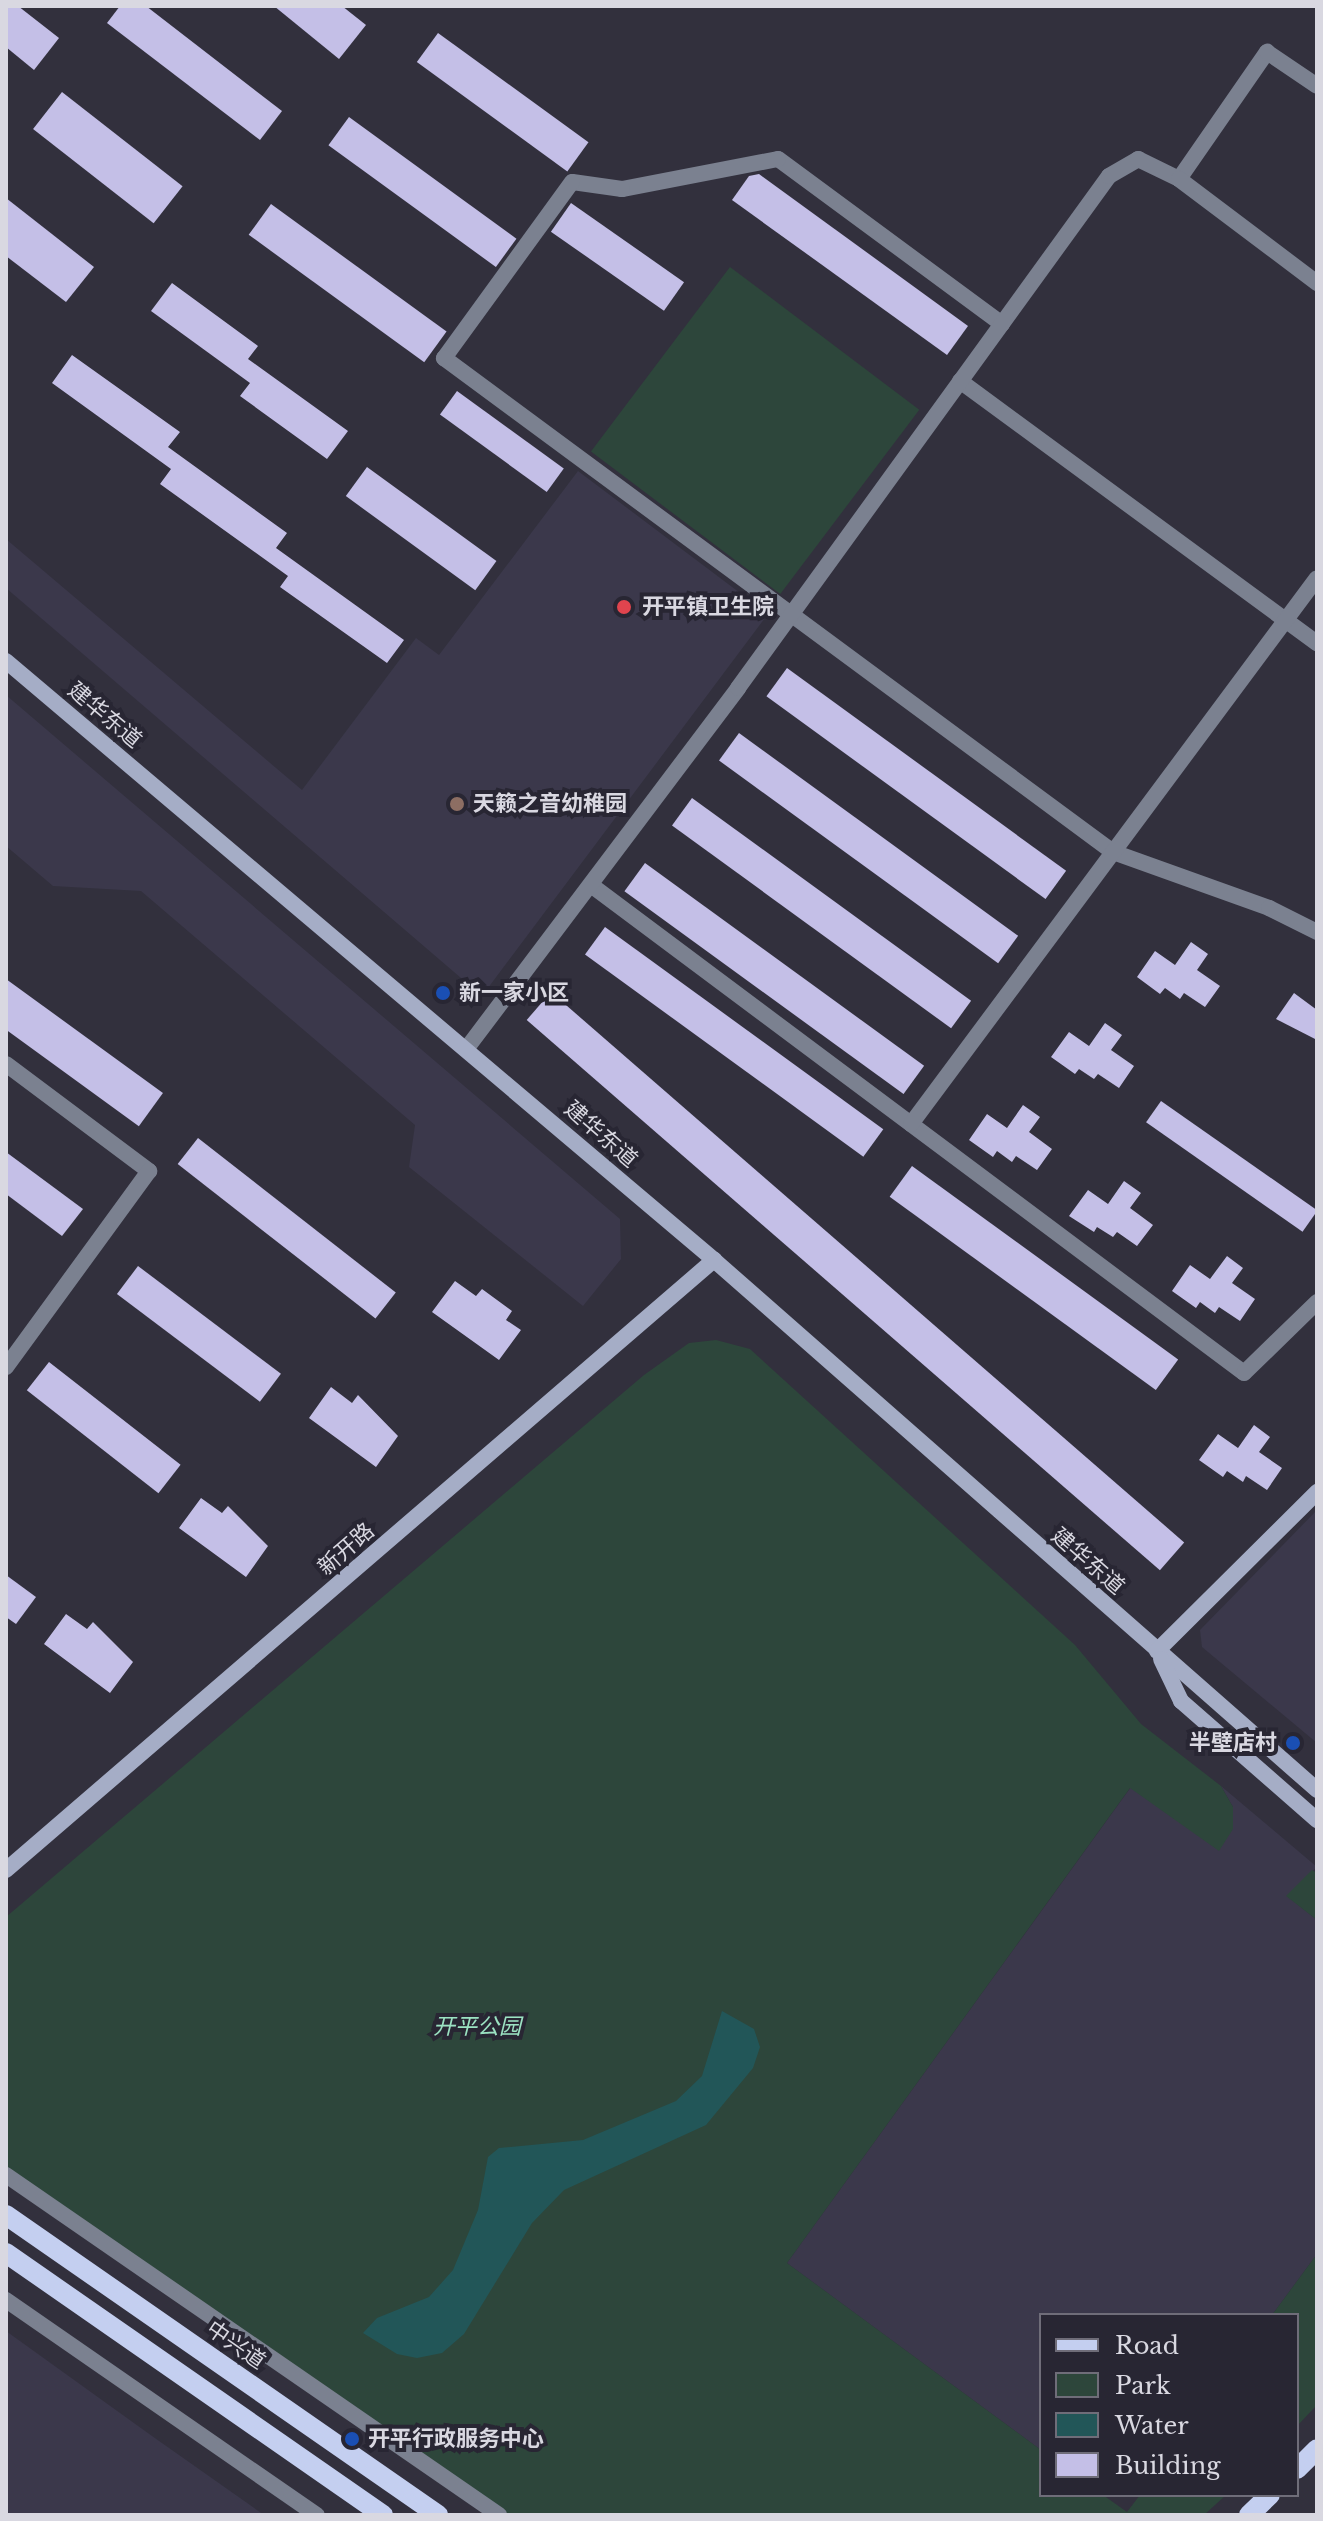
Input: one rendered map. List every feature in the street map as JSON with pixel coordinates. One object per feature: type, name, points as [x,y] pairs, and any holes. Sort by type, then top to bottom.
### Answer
[{"type":"main road","name":"建华东道","points":[[6,661],[714,1260],[1317,1790]]},
{"type":"main road","name":"新开路","points":[[6,1870],[714,1260]]},
{"type":"main road","points":[[1157,1651],[1317,1492]]},
{"type":"main road","name":"建华东道","points":[[1157,1651],[1181,1701],[1317,1820]]},
{"type":"main road","name":"中兴道","points":[[6,2215],[438,2515]]},
{"type":"main road","points":[[6,2253],[383,2515]]},
{"type":"main road","points":[[1299,2467],[1317,2449]]},
{"type":"main road","points":[[1249,2515],[1268,2497]]},
{"type":"street","points":[[1179,179],[1267,52],[1317,86]]},
{"type":"street","points":[[1002,324],[778,159],[622,189],[572,182],[558,194],[444,358],[1113,852],[1269,908],[1317,932]]},
{"type":"street","points":[[467,1048],[591,885],[789,612],[1123,164],[1138,159],[1179,179],[1317,283]]},
{"type":"street","points":[[960,381],[1317,643]]},
{"type":"street","points":[[911,1124],[1317,578]]},
{"type":"street","points":[[591,885],[1244,1373],[1317,1302]]},
{"type":"street","points":[[6,1064],[149,1171],[6,1367]]},
{"type":"street","points":[[6,2175],[499,2515]]},
{"type":"street","points":[[6,2300],[317,2515]]},
{"type":"shaded area","name":"天籁之音幼稚园","points":[[578,471],[768,614],[482,996],[6,588],[6,539],[302,790],[416,638],[439,655]]},
{"type":"shaded area","points":[[6,695],[620,1219],[621,1259],[583,1306],[409,1167],[415,1125],[141,891],[53,886],[6,846]]},
{"type":"shaded area","points":[[1317,1510],[1317,1743],[1202,1647],[1200,1630]]},
{"type":"shaded area","points":[[1221,1786],[1317,1867],[1287,1896],[1317,1920],[1317,2254],[1273,2313],[1039,2313],[1039,2449],[787,2263],[1131,1787],[1233,1807]]},
{"type":"shaded area","points":[[6,2331],[152,2436],[264,2515],[6,2515]]},
{"type":"green space","points":[[730,267],[919,410],[780,594],[591,451]]},
{"type":"green space","name":"开平公园","points":[[716,1340],[750,1349],[1075,1645],[1141,1724],[1221,1786],[1233,1807],[1233,1829],[1219,1851],[1130,1788],[787,2263],[1039,2449],[1039,2497],[1106,2497],[1127,2512],[1138,2497],[1224,2497],[1204,2515],[502,2515],[6,2179],[6,1917],[644,1375],[689,1343]]},
{"type":"green space","points":[[1312,1870],[1317,1873],[1317,1920],[1286,1896]]},
{"type":"green space","points":[[1317,2254],[1317,2405],[1299,2424],[1299,2313],[1273,2313]]},
{"type":"water","points":[[722,2011],[754,2029],[760,2047],[753,2068],[706,2125],[564,2190],[532,2223],[464,2334],[442,2353],[417,2358],[397,2354],[363,2333],[377,2318],[429,2297],[453,2270],[478,2210],[488,2157],[499,2148],[583,2140],[676,2101],[702,2076]]},
{"type":"building","points":[[6,6],[18,6],[59,38],[34,70],[6,47]]},
{"type":"building","points":[[120,6],[146,6],[282,111],[260,140],[107,23]]},
{"type":"building","points":[[274,6],[342,6],[366,25],[339,59]]},
{"type":"building","points":[[438,33],[588,142],[567,171],[417,62]]},
{"type":"building","points":[[62,92],[183,186],[154,223],[33,129]]},
{"type":"building","points":[[349,117],[516,239],[496,267],[328,145]]},
{"type":"building","points":[[759,174],[968,326],[947,355],[732,200],[749,176]]},
{"type":"building","points":[[6,198],[94,267],[66,302],[6,256]]},
{"type":"building","points":[[571,203],[684,282],[664,311],[551,232]]},
{"type":"building","points":[[271,204],[447,332],[424,362],[249,235]]},
{"type":"building","points":[[172,283],[258,346],[248,359],[348,431],[327,459],[240,396],[250,383],[151,311]]},
{"type":"building","points":[[72,355],[180,432],[168,447],[287,533],[276,548],[404,640],[387,663],[280,587],[288,576],[160,484],[171,469],[52,383]]},
{"type":"building","points":[[457,391],[564,469],[547,492],[440,414]]},
{"type":"building","points":[[367,467],[496,561],[475,590],[346,496]]},
{"type":"building","points":[[787,668],[1066,871],[1046,899],[766,696]]},
{"type":"building","points":[[739,733],[1018,936],[998,963],[719,761]]},
{"type":"building","points":[[692,798],[971,1001],[951,1028],[672,826]]},
{"type":"building","points":[[645,863],[924,1066],[904,1094],[624,891]]},
{"type":"building","points":[[605,927],[883,1129],[863,1157],[585,955]]},
{"type":"building","points":[[1191,942],[1208,954],[1197,970],[1220,986],[1205,1007],[1184,993],[1180,999],[1165,988],[1160,994],[1137,977],[1155,951],[1175,965]]},
{"type":"building","points":[[6,979],[163,1093],[139,1126],[6,1030]]},
{"type":"building","points":[[551,992],[1184,1542],[1160,1570],[527,1020]]},
{"type":"building","points":[[1294,993],[1317,1010],[1317,1040],[1276,1019]]},
{"type":"building","points":[[1105,1023],[1122,1035],[1111,1050],[1134,1066],[1119,1088],[1098,1074],[1094,1079],[1079,1069],[1075,1074],[1051,1057],[1069,1032],[1089,1046]]},
{"type":"building","points":[[1161,1101],[1317,1210],[1303,1232],[1146,1122]]},
{"type":"building","points":[[1023,1105],[1040,1117],[1029,1132],[1052,1149],[1037,1170],[1016,1156],[1012,1162],[997,1151],[993,1157],[969,1140],[987,1114],[1007,1128]]},
{"type":"building","points":[[198,1138],[396,1293],[375,1319],[178,1164]]},
{"type":"building","points":[[6,1152],[83,1209],[62,1236],[6,1194]]},
{"type":"building","points":[[912,1166],[1178,1359],[1156,1390],[890,1197]]},
{"type":"building","points":[[1124,1181],[1141,1193],[1130,1208],[1153,1225],[1137,1246],[1117,1232],[1113,1237],[1097,1227],[1094,1232],[1069,1216],[1088,1190],[1108,1204]]},
{"type":"building","points":[[1227,1256],[1243,1268],[1232,1283],[1255,1299],[1240,1321],[1219,1307],[1215,1313],[1200,1302],[1196,1308],[1172,1291],[1190,1265],[1210,1279]]},
{"type":"building","points":[[138,1266],[281,1374],[260,1402],[117,1294]]},
{"type":"building","points":[[455,1281],[476,1296],[482,1289],[512,1311],[506,1320],[521,1330],[499,1360],[432,1312]]},
{"type":"building","points":[[49,1362],[181,1465],[158,1493],[27,1390]]},
{"type":"building","points":[[331,1387],[352,1403],[358,1395],[398,1436],[376,1467],[309,1418]]},
{"type":"building","points":[[1254,1425],[1270,1437],[1259,1452],[1282,1468],[1267,1490],[1246,1476],[1243,1482],[1227,1471],[1223,1477],[1199,1460],[1218,1434],[1238,1448]]},
{"type":"building","points":[[201,1498],[222,1513],[228,1506],[268,1546],[246,1577],[179,1528]]},
{"type":"building","points":[[6,1575],[36,1597],[16,1624],[6,1617]]},
{"type":"building","points":[[66,1614],[87,1629],[93,1622],[133,1662],[110,1693],[44,1644]]},
{"type":"place","name":"开平镇卫生院","points":[[624,607]]},
{"type":"place","name":"天籁之音幼稚园","points":[[457,804]]},
{"type":"place","name":"新一家小区","points":[[443,993]]},
{"type":"place","name":"半壁店村","points":[[1293,1743]]},
{"type":"place","name":"开平行政服务中心","points":[[352,2439]]}]
